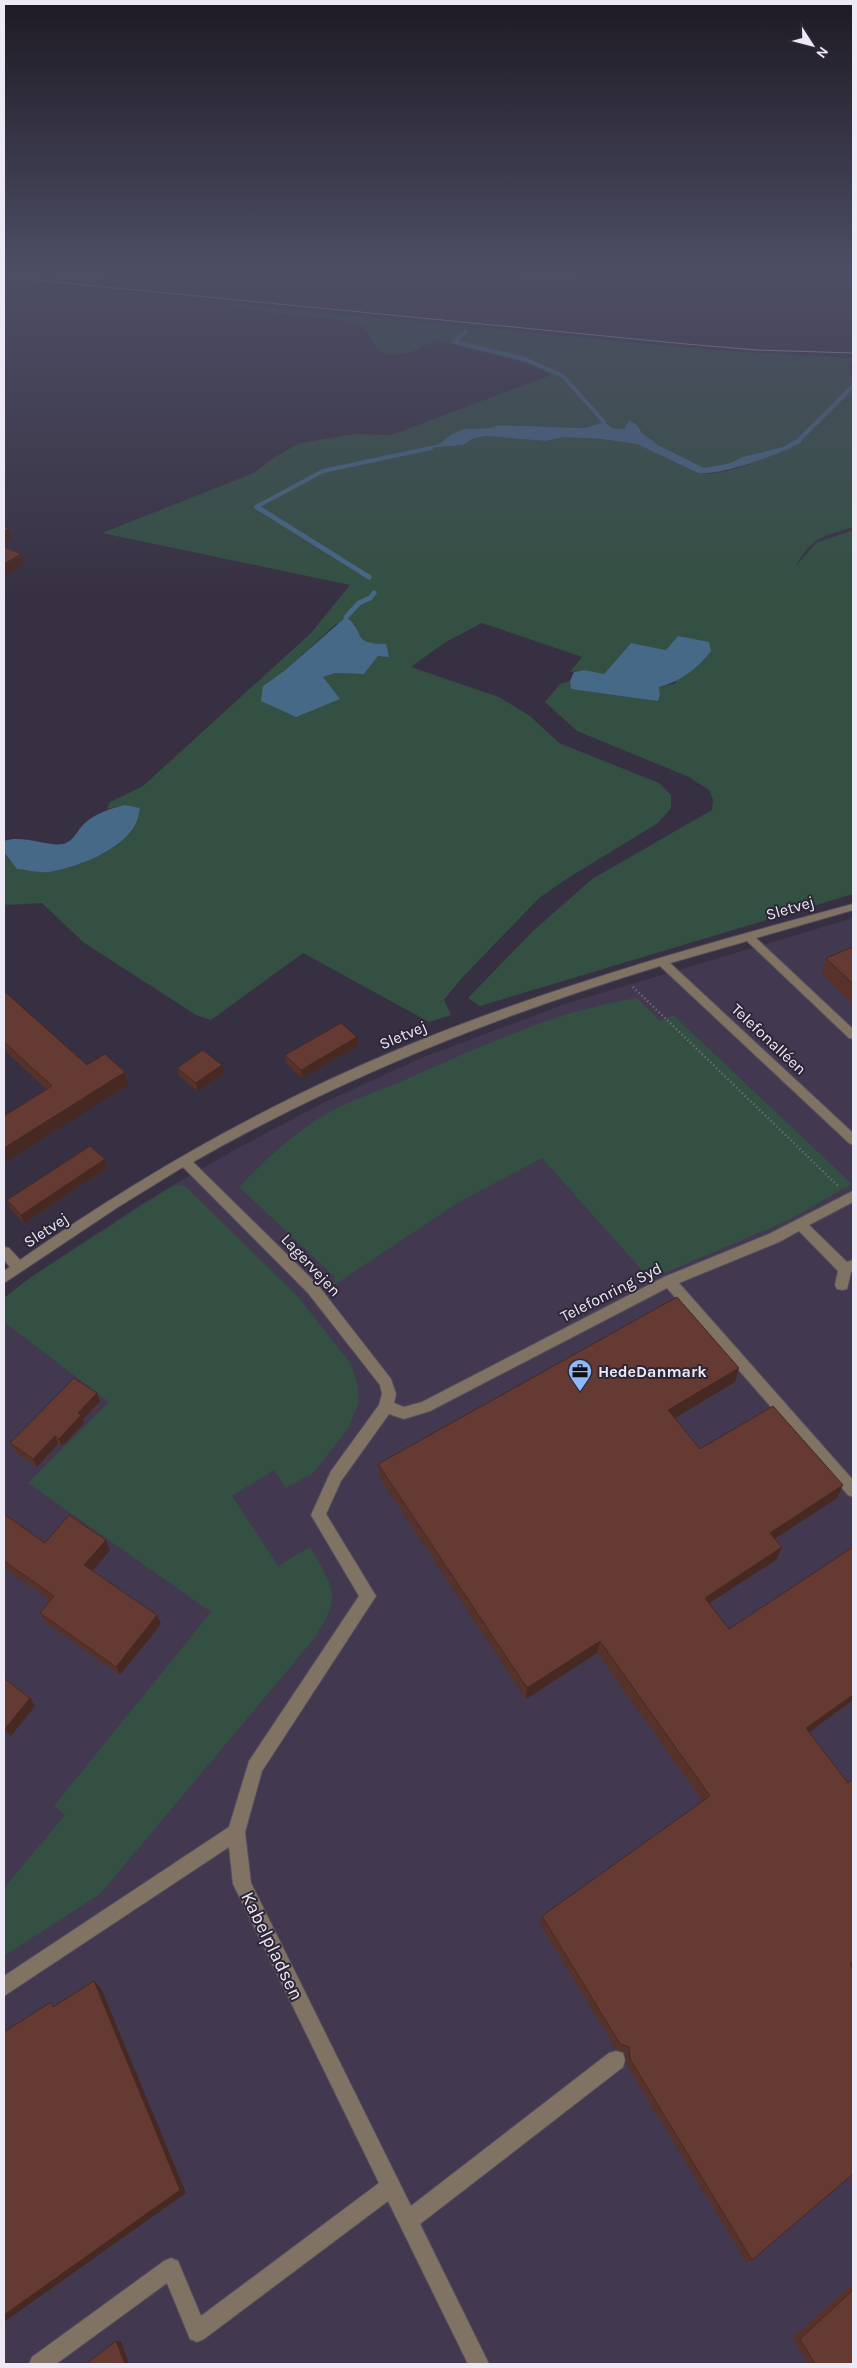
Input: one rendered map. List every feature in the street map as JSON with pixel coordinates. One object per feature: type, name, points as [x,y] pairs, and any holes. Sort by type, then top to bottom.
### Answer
[{"type":"street","name":"Sletvej","points":[[4,1278],[134,1191],[185,1161],[277,1111],[403,1052],[470,1025],[620,975],[853,907]]},
{"type":"street","points":[[749,937],[853,1035]]},
{"type":"street","name":"Telefonalléen","points":[[662,962],[853,1140]]},
{"type":"street","name":"Lagervejen","points":[[185,1161],[313,1289],[386,1383],[389,1394],[386,1407]]},
{"type":"street","name":"Telefonring Syd","points":[[386,1407],[404,1413],[425,1407],[669,1281],[774,1238],[852,1197]]},
{"type":"street","points":[[800,1224],[849,1267],[842,1285]]},
{"type":"street","points":[[4,1252],[18,1267]]},
{"type":"street","points":[[669,1281],[853,1490]]},
{"type":"street","name":"Kabelpladsen","points":[[386,1407],[336,1476],[318,1515],[368,1596],[255,1766],[236,1832],[242,1884],[479,2364]]},
{"type":"street","points":[[4,1988],[236,1832]]},
{"type":"street","points":[[408,2220],[616,2060]]},
{"type":"street","points":[[39,2364],[171,2268],[197,2332],[391,2186]]},
{"type":"path","points":[[620,975],[852,1197]]},
{"type":"shaded area","points":[[853,918],[853,2364],[4,2364],[4,1298],[31,1277],[146,1201],[236,1149],[321,1104],[421,1058],[568,1003]]},
{"type":"green space","points":[[536,381],[853,381],[853,527],[826,536],[813,543],[796,566],[816,543],[853,530],[853,894],[480,1006],[468,998],[532,932],[592,879],[712,810],[713,800],[709,790],[689,777],[577,731],[545,702],[560,684],[570,681],[571,689],[660,695],[659,687],[676,683],[666,650],[631,643],[604,674],[584,670],[570,672],[582,657],[482,623],[444,643],[411,667],[499,697],[530,716],[559,743],[659,783],[671,795],[671,808],[658,823],[539,898],[460,980],[444,1000],[451,1015],[429,1022],[303,953],[211,1020],[196,1015],[83,942],[42,903],[7,905],[4,902],[4,852],[17,869],[47,872],[72,867],[104,853],[124,805],[107,809],[110,802],[143,786],[311,633],[350,585],[102,533],[254,473],[275,457],[300,443],[354,434],[391,435]],"holes":[[[821,418],[800,439],[802,442],[765,458],[737,468],[710,474],[698,473],[637,444],[601,439],[564,437],[546,441],[485,436],[472,439],[463,445],[427,447],[439,444],[465,429],[490,428],[498,425],[584,428],[595,424],[642,433],[658,445],[704,468],[731,463],[742,457],[783,447],[797,439]],[[336,624],[355,624],[362,638],[378,656],[364,674],[335,673],[322,677],[263,686],[284,671]]]},
{"type":"green space","points":[[637,998],[660,1021],[673,1015],[852,1184],[787,1221],[650,1279],[542,1158],[459,1202],[334,1285],[335,1277],[239,1187],[291,1139],[326,1114],[346,1104],[521,1030],[578,1011]]},
{"type":"green space","points":[[174,1185],[185,1186],[299,1298],[351,1364],[357,1383],[359,1402],[349,1427],[314,1472],[286,1488],[274,1470],[232,1496],[278,1566],[310,1547],[329,1583],[332,1602],[329,1613],[313,1640],[100,1894],[4,1956],[4,1888],[65,1815],[54,1806],[211,1612],[28,1483],[109,1402],[4,1322],[4,1298],[31,1277]]},
{"type":"water","points":[[629,421],[636,424],[642,433],[658,445],[704,468],[731,463],[742,457],[783,447],[800,437],[802,442],[751,463],[708,473],[698,473],[637,444],[601,439],[564,437],[546,441],[485,436],[472,439],[463,445],[424,448],[439,444],[452,434],[465,429],[490,428],[498,425],[584,428],[604,422],[613,428],[624,429]]},
{"type":"water","points":[[346,617],[352,622],[363,639],[368,642],[386,644],[389,657],[378,656],[364,674],[335,673],[323,677],[340,699],[296,717],[261,701],[263,686],[284,671]]},
{"type":"water","points":[[678,636],[709,642],[711,651],[688,674],[659,687],[660,695],[658,701],[571,689],[570,681],[574,672],[584,670],[604,674],[631,643],[666,650]]},
{"type":"water","points":[[124,805],[140,808],[137,821],[130,833],[110,849],[85,862],[60,870],[37,872],[17,869],[4,852],[4,841],[12,839],[54,844],[66,843],[72,839],[85,823],[94,817]]},
{"type":"building","points":[[4,547],[21,554],[4,564]]},
{"type":"building","points":[[853,947],[853,984],[826,958]]},
{"type":"building","points":[[4,991],[87,1065],[105,1054],[125,1072],[4,1148],[4,1116],[52,1086],[4,1042]]},
{"type":"building","points":[[341,1023],[357,1037],[301,1070],[285,1055]]},
{"type":"building","points":[[203,1050],[222,1065],[196,1083],[177,1068]]},
{"type":"building","points":[[90,1146],[105,1159],[21,1215],[7,1200]]},
{"type":"building","points":[[677,1297],[739,1368],[668,1410],[700,1449],[773,1406],[843,1485],[770,1533],[782,1547],[705,1598],[729,1629],[853,1547],[853,1695],[806,1728],[848,1783],[853,1779],[853,1961],[850,1964],[853,1969],[853,2174],[752,2260],[630,2059],[629,2047],[620,2044],[542,1916],[710,1796],[600,1641],[527,1688],[378,1464]]},
{"type":"building","points":[[74,1378],[97,1393],[78,1413],[81,1415],[59,1439],[55,1436],[33,1459],[10,1443]]},
{"type":"building","points":[[4,1514],[45,1543],[69,1515],[106,1540],[84,1565],[157,1615],[116,1667],[40,1613],[54,1596],[4,1561]]},
{"type":"building","points":[[5,1679],[30,1698],[5,1729],[4,1681]]},
{"type":"building","points":[[94,1981],[180,2190],[4,2315],[4,2032],[51,2002],[53,2007]]},
{"type":"building","points":[[853,2290],[853,2364],[815,2364],[800,2339]]},
{"type":"building","points":[[116,2341],[125,2364],[86,2364]]},
{"type":"waterway","points":[[567,381],[604,422]]},
{"type":"waterway","points":[[800,439],[853,386]]},
{"type":"waterway","points":[[259,509],[256,507],[323,471],[431,448]]},
{"type":"waterway","points":[[257,507],[369,577]]},
{"type":"waterway","points":[[346,617],[359,603],[370,598],[374,593]]},
{"type":"place","name":"HedeDanmark","points":[[580,1392]]}]
